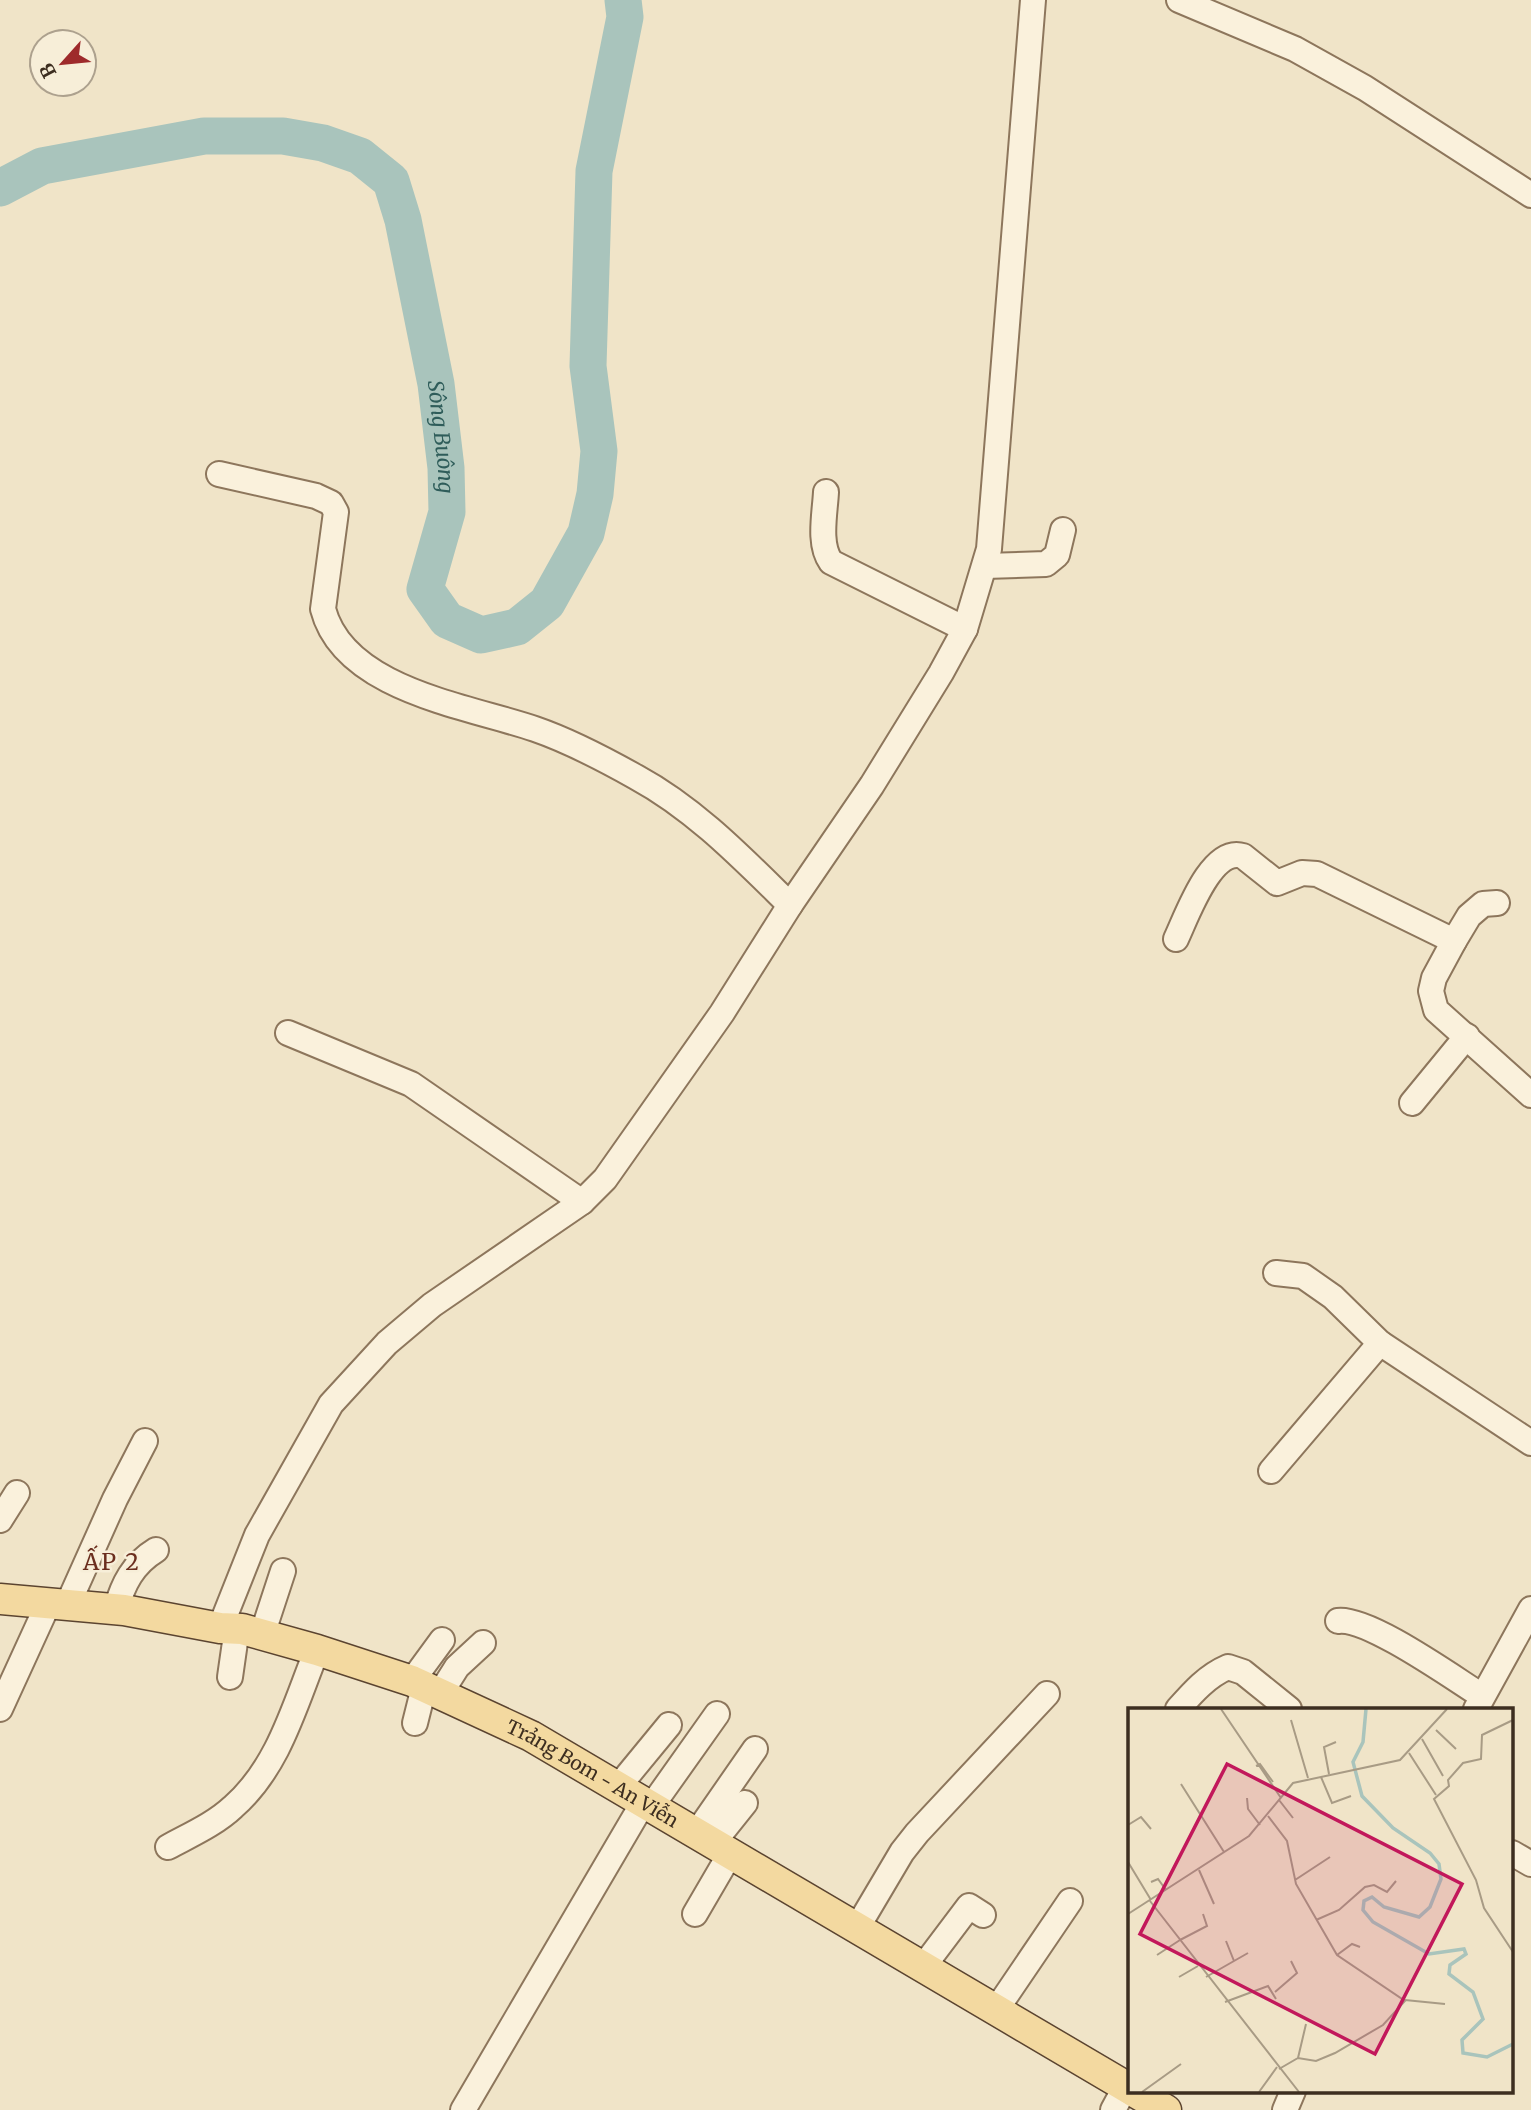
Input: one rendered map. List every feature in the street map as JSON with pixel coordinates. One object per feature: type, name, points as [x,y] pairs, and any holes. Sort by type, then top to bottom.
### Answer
[{"type":"main road","name":"Trảng Bom - An Viễn","points":[[0,1599],[116,1609],[239,1630],[317,1650],[426,1687],[531,1736],[996,2010],[1126,2094],[1166,2110]]},
{"type":"street","points":[[230,1677],[257,1535],[331,1404],[387,1343],[432,1306],[582,1202],[605,1179],[722,1013],[790,905],[872,785],[965,629],[989,549],[1033,0]]},
{"type":"street","points":[[1179,0],[1295,49],[1366,88],[1531,195]]},
{"type":"street","points":[[219,474],[316,496],[331,503],[336,512],[323,609],[327,623],[344,647],[378,675],[425,696],[538,730],[636,777],[706,825],[790,905]]},
{"type":"street","points":[[826,492],[824,546],[825,555],[831,562],[965,629]]},
{"type":"street","points":[[985,566],[1046,564],[1057,555],[1063,530]]},
{"type":"street","points":[[1176,939],[1205,879],[1216,864],[1238,854],[1277,883],[1302,873],[1317,874],[1454,941]]},
{"type":"street","points":[[1497,903],[1483,904],[1469,916],[1434,978],[1431,991],[1436,1010],[1531,1095]]},
{"type":"street","points":[[288,1033],[411,1084],[582,1202]]},
{"type":"street","points":[[1412,1103],[1467,1036]]},
{"type":"street","points":[[1276,1273],[1303,1276],[1333,1297],[1380,1343],[1531,1443]]},
{"type":"street","points":[[1270,1471],[1380,1343]]},
{"type":"street","points":[[0,1709],[145,1441]]},
{"type":"street","points":[[0,1520],[16,1493]]},
{"type":"street","points":[[116,1609],[122,1588],[134,1567],[156,1550]]},
{"type":"street","points":[[239,1630],[284,1571]]},
{"type":"street","points":[[1338,1621],[1353,1622],[1368,1628],[1426,1661],[1479,1703],[1531,1609]]},
{"type":"street","points":[[415,1723],[442,1640]]},
{"type":"street","points":[[426,1687],[457,1667],[482,1643]]},
{"type":"street","points":[[168,1847],[231,1809],[247,1794],[279,1746],[317,1650]]},
{"type":"street","points":[[1179,1708],[1195,1689],[1216,1672],[1228,1667],[1243,1672],[1288,1708]]},
{"type":"street","points":[[857,1928],[917,1833],[1046,1694]]},
{"type":"street","points":[[463,2110],[647,1805],[716,1714]]},
{"type":"street","points":[[618,1787],[669,1726]]},
{"type":"street","points":[[695,1914],[713,1844],[755,1749]]},
{"type":"street","points":[[713,1844],[744,1803]]},
{"type":"street","points":[[1514,1854],[1531,1864]]},
{"type":"street","points":[[996,2010],[1070,1900]]},
{"type":"street","points":[[923,1967],[970,1906]]},
{"type":"street","points":[[1285,2110],[1293,2092]]},
{"type":"waterway","name":"Sông Buông","points":[[0,188],[42,166],[204,136],[283,136],[323,143],[360,156],[391,181],[403,220],[436,384],[446,468],[447,512],[425,589],[447,620],[481,635],[517,627],[547,603],[586,533],[595,494],[599,451],[588,366],[594,171],[625,17],[623,0]]},
{"type":"district","name":"ẤP 2","points":[[112,1561]]}]
